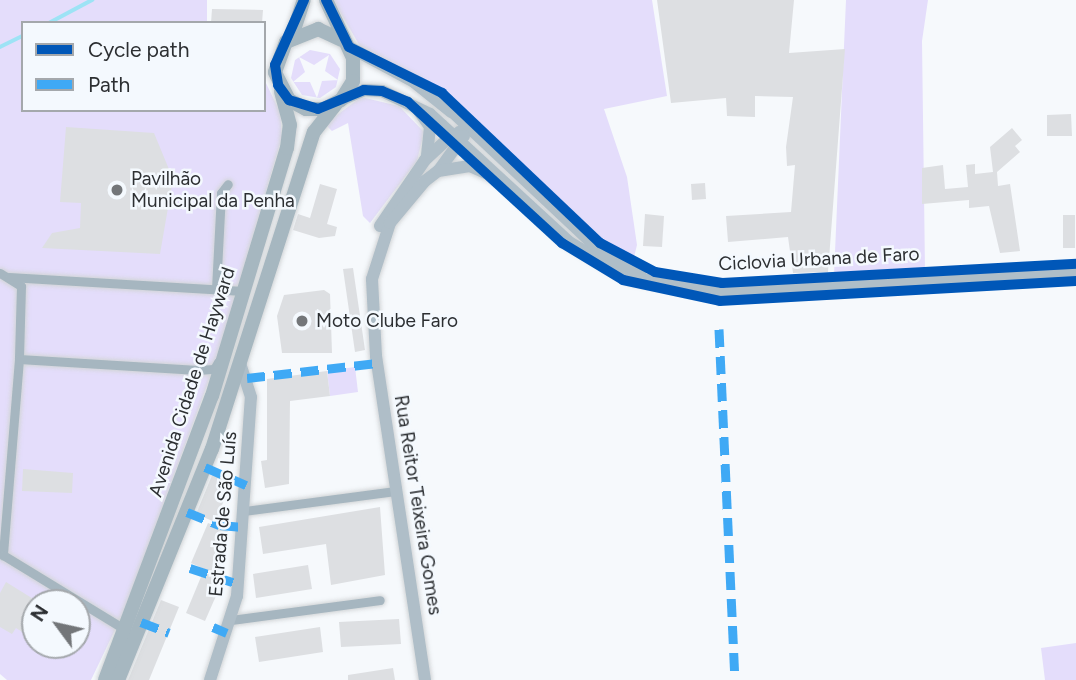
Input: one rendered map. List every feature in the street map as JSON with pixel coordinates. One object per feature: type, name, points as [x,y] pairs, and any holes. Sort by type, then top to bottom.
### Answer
[{"type":"main road","points":[[304,0],[292,36],[276,59],[281,91],[306,109],[338,102],[355,75],[346,44],[326,0]]},
{"type":"main road","points":[[292,36],[318,29],[346,44]]},
{"type":"main road","name":"Avenida Cidade de Hayward","points":[[105,680],[126,630],[211,391],[287,148],[290,125],[281,91]]},
{"type":"main road","name":"Avenida Cidade de Hayward","points":[[118,680],[233,387],[314,132],[338,102]]},
{"type":"street","points":[[346,44],[414,82],[447,107],[598,249],[671,286]]},
{"type":"street","points":[[338,102],[364,90],[382,91],[408,102],[458,136],[507,184],[596,261],[629,277],[671,286],[765,292],[1076,273]]},
{"type":"street","points":[[408,102],[430,127],[425,160]]},
{"type":"street","points":[[447,107],[458,136]]},
{"type":"street","points":[[373,336],[372,279],[378,247],[406,201],[438,171],[458,136]]},
{"type":"street","points":[[373,336],[366,292],[373,241],[425,160],[458,136],[483,138]]},
{"type":"street","points":[[438,171],[470,166],[507,184]]},
{"type":"street","points":[[216,289],[221,193],[228,184]]},
{"type":"street","points":[[4,275],[243,291]]},
{"type":"street","points":[[4,275],[21,286],[23,295],[3,555],[126,630]]},
{"type":"street","name":"Rua Reitor Teixeira Gomes","points":[[373,336],[425,680]]},
{"type":"street","points":[[19,359],[198,370],[214,369],[223,355]]},
{"type":"street","points":[[240,363],[250,388]]},
{"type":"street","points":[[198,370],[211,378],[211,391]]},
{"type":"street","points":[[233,387],[244,383],[250,388]]},
{"type":"street","name":"Estrada de São Luís","points":[[210,680],[231,620],[244,511],[250,388]]},
{"type":"street","points":[[244,511],[395,491]]},
{"type":"street","points":[[231,620],[380,600]]},
{"type":"shaded area","points":[[0,0],[207,0],[207,21],[21,21],[21,112],[266,112],[266,83],[280,112],[282,137],[217,358],[125,609],[91,680],[7,680],[0,674]]},
{"type":"shaded area","points":[[333,0],[652,0],[667,96],[604,109],[627,177],[637,245],[633,261],[601,241],[443,91],[361,48]]},
{"type":"shaded area","points":[[846,0],[928,0],[922,41],[925,270],[834,275]]},
{"type":"shaded area","points":[[310,50],[330,54],[340,69],[338,80],[325,71],[329,55],[314,65],[299,57]]},
{"type":"shaded area","points":[[299,57],[305,72],[293,82],[291,78],[295,60]]},
{"type":"shaded area","points":[[338,80],[336,87],[317,98],[322,81]]},
{"type":"shaded area","points":[[294,82],[310,82],[317,97],[302,95]]},
{"type":"shaded area","points":[[361,97],[399,106],[424,132],[417,161],[370,223],[363,216],[348,123],[332,131],[325,124]]},
{"type":"shaded area","points":[[355,367],[358,392],[330,396],[327,371]]},
{"type":"shaded area","points":[[1076,643],[1076,680],[1045,680],[1041,648]]},
{"type":"building","points":[[657,0],[794,0],[789,53],[845,49],[828,272],[793,273],[788,237],[728,242],[726,216],[791,212],[795,165],[787,166],[786,147],[793,97],[755,96],[755,117],[727,116],[726,98],[671,103]]},
{"type":"building","points":[[212,9],[263,10],[262,21],[211,21]]},
{"type":"building","points":[[1071,114],[1072,136],[1047,136],[1047,115]]},
{"type":"building","name":"Pavilhão Municipal da Penha","points":[[66,127],[154,133],[173,179],[160,254],[42,248],[52,233],[80,228],[81,203],[60,202]]},
{"type":"building","points":[[1012,128],[1022,140],[1015,146],[1020,152],[997,172],[998,186],[1010,184],[1020,251],[1000,253],[989,206],[969,208],[969,200],[922,204],[922,168],[943,165],[945,189],[968,187],[966,165],[975,164],[975,174],[993,172],[990,147]]},
{"type":"building","points":[[705,183],[706,199],[692,200],[691,184]]},
{"type":"building","points":[[320,184],[337,189],[327,224],[337,227],[335,236],[319,238],[293,230],[298,214],[310,218]]},
{"type":"building","points":[[645,214],[664,216],[662,247],[643,246]]},
{"type":"building","points":[[1063,215],[1075,215],[1075,248],[1063,248]]},
{"type":"building","points":[[353,268],[365,350],[355,352],[343,269]]},
{"type":"building","points":[[324,290],[330,294],[332,353],[282,353],[277,316],[284,295]]},
{"type":"building","points":[[327,371],[330,396],[290,401],[289,484],[265,488],[261,461],[267,460],[267,379]]},
{"type":"building","points":[[23,469],[73,473],[72,493],[22,491]]},
{"type":"building","points":[[213,473],[232,481],[215,522],[196,514]]},
{"type":"building","points":[[380,507],[385,575],[331,585],[326,544],[263,554],[259,527]]},
{"type":"building","points":[[208,523],[228,531],[211,572],[191,563]]},
{"type":"building","points":[[308,565],[312,589],[256,598],[253,574]]},
{"type":"building","points":[[203,572],[223,580],[205,621],[186,613]]},
{"type":"building","points":[[6,582],[21,591],[21,631],[16,628],[12,634],[0,627],[0,593]]},
{"type":"building","points":[[161,600],[179,607],[149,680],[128,680]]},
{"type":"building","points":[[399,619],[401,644],[341,647],[339,622]]},
{"type":"building","points":[[320,627],[323,652],[259,662],[255,637]]},
{"type":"building","points":[[393,668],[395,680],[348,680],[348,675]]},
{"type":"waterway","points":[[53,21],[92,0]]},
{"type":"waterway","points":[[0,47],[21,37]]},
{"type":"marked path","points":[[719,329],[735,680]]},
{"type":"marked path","points":[[247,378],[377,363]]},
{"type":"marked path","points":[[205,467],[246,485]]},
{"type":"marked path","points":[[187,512],[220,525],[243,527]]},
{"type":"marked path","points":[[190,568],[238,584]]},
{"type":"marked path","points":[[141,622],[169,633]]},
{"type":"marked path","points":[[213,627],[227,633]]},
{"type":"cycle path","points":[[304,0],[275,65],[278,85],[289,100],[318,109],[364,90],[382,91],[408,102],[562,243],[623,280],[720,301],[1076,281]]},
{"type":"cycle path","name":"Ciclovia Urbana de Faro","points":[[326,0],[349,47],[442,93],[600,243],[655,272],[722,283],[1076,264]]},
{"type":"place","name":"Pavilhão Municipal da Penha","points":[[117,190]]},
{"type":"place","name":"Moto Clube Faro","points":[[302,321]]}]
